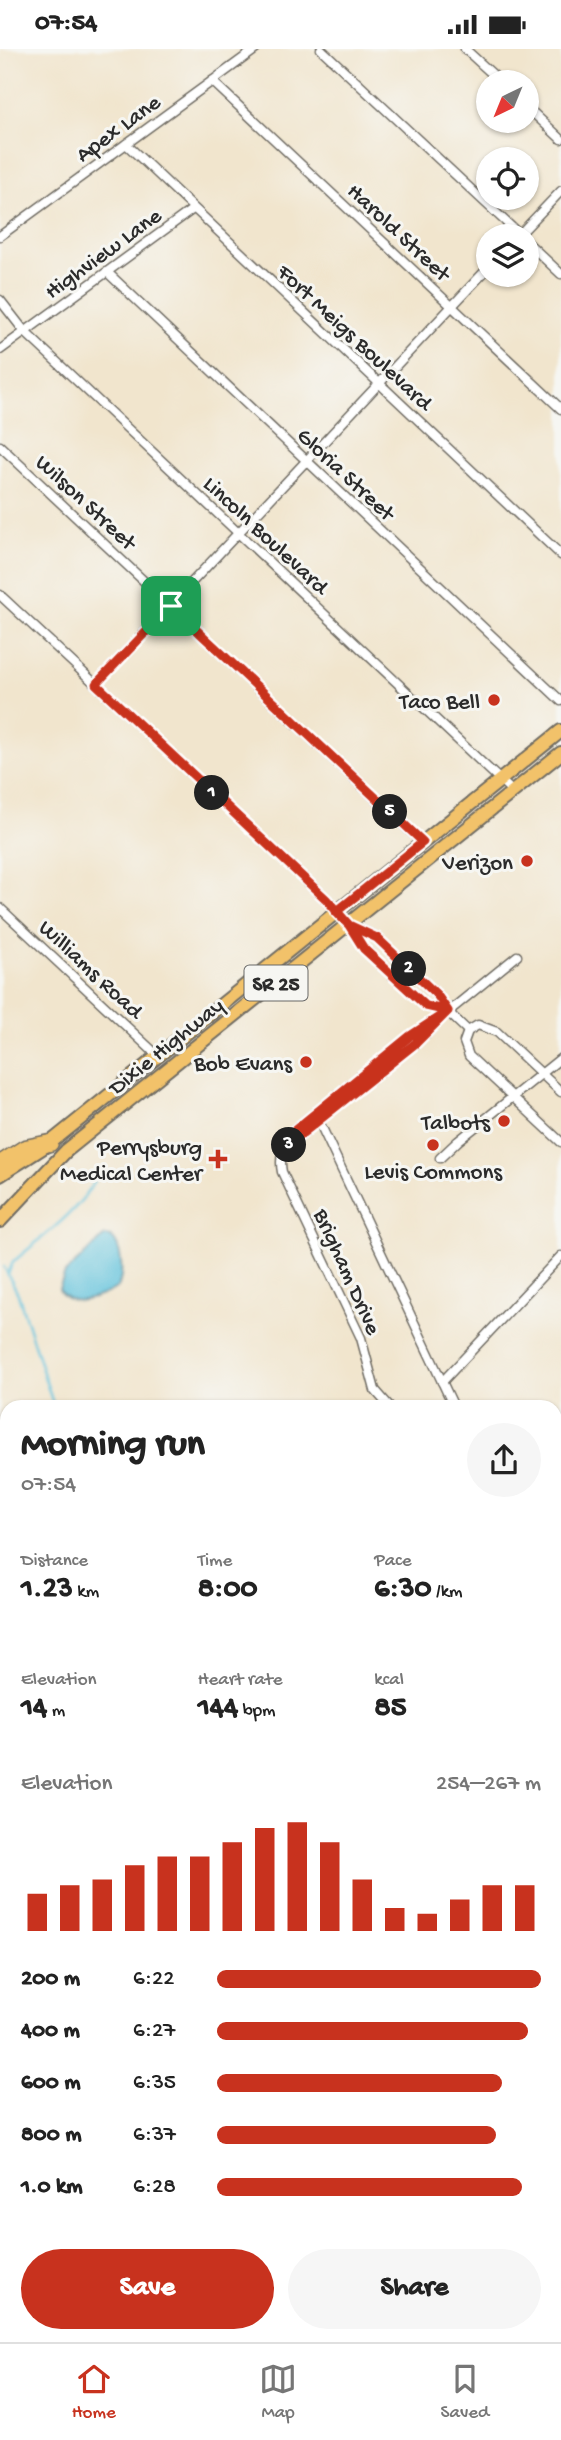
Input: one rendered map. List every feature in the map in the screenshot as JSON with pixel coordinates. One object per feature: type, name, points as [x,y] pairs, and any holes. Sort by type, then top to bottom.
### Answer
[{"type":"highway","points":[[0,1164],[25,1148],[50,1143]]},
{"type":"main road","name":"Dixie Highway","points":[[0,1175],[50,1143],[561,731]]},
{"type":"main road","name":"Dixie Highway","points":[[0,1221],[66,1151],[561,753]]},
{"type":"street","name":"Apex Lane","points":[[0,236],[256,49]]},
{"type":"street","points":[[321,49],[506,224]]},
{"type":"street","points":[[465,49],[487,70]]},
{"type":"street","name":"Harold Street","points":[[212,81],[561,409]]},
{"type":"street","points":[[539,118],[561,139]]},
{"type":"street","name":"Fort Meigs Boulevard","points":[[126,144],[561,555]]},
{"type":"street","points":[[530,224],[561,191]]},
{"type":"street","name":"Highview Lane","points":[[0,350],[193,209]]},
{"type":"street","points":[[539,253],[561,274]]},
{"type":"street","name":"Gloria Street","points":[[108,273],[561,701]]},
{"type":"street","points":[[96,684],[476,281]]},
{"type":"street","name":"Lincoln Boulevard","points":[[0,300],[25,332],[513,792]]},
{"type":"street","name":"Wilson Street","points":[[0,446],[423,842]]},
{"type":"street","points":[[0,595],[326,899],[349,925],[364,949],[426,1006],[448,1011]]},
{"type":"street","name":"Williams Road","points":[[0,908],[158,1056]]},
{"type":"street","points":[[349,925],[377,938],[437,995],[448,1011],[468,1031]]},
{"type":"street","name":"Brigham Drive","points":[[384,1400],[375,1390],[361,1338],[282,1172],[281,1157],[290,1134],[317,1117],[410,1036],[448,1011],[517,956]]},
{"type":"street","points":[[561,1092],[491,1028],[478,1025],[468,1031],[464,1042],[469,1056],[561,1142]]},
{"type":"street","points":[[440,1158],[458,1140],[561,1058]]},
{"type":"street","points":[[317,1117],[451,1400]]},
{"type":"street","points":[[442,1382],[561,1256]]},
{"type":"water","points":[[105,1236],[115,1241],[120,1253],[121,1275],[118,1287],[87,1300],[64,1296],[59,1289],[65,1273]]},
{"type":"waterway","points":[[8,1274],[13,1262],[69,1214],[94,1181]]},
{"type":"waterway","points":[[4,1267],[18,1294],[52,1400]]},
{"type":"place","name":"Taco Bell","points":[[494,700]]},
{"type":"place","name":"Verizon","points":[[527,861]]},
{"type":"place","name":"Bob Evans","points":[[306,1062]]},
{"type":"place","name":"Talbots","points":[[504,1121]]},
{"type":"place","name":"Levis Commons","points":[[433,1145]]},
{"type":"place","name":"Perrysburg Medical Center","points":[[218,1159]]},
{"type":"route","points":[[171,606],[96,684],[326,899],[336,912],[349,925],[377,938],[437,995],[448,1011],[416,1043],[295,1142],[284,1148],[290,1134],[410,1036],[448,1011],[426,1006],[364,949],[349,925],[336,912],[423,842],[171,606]]}]
